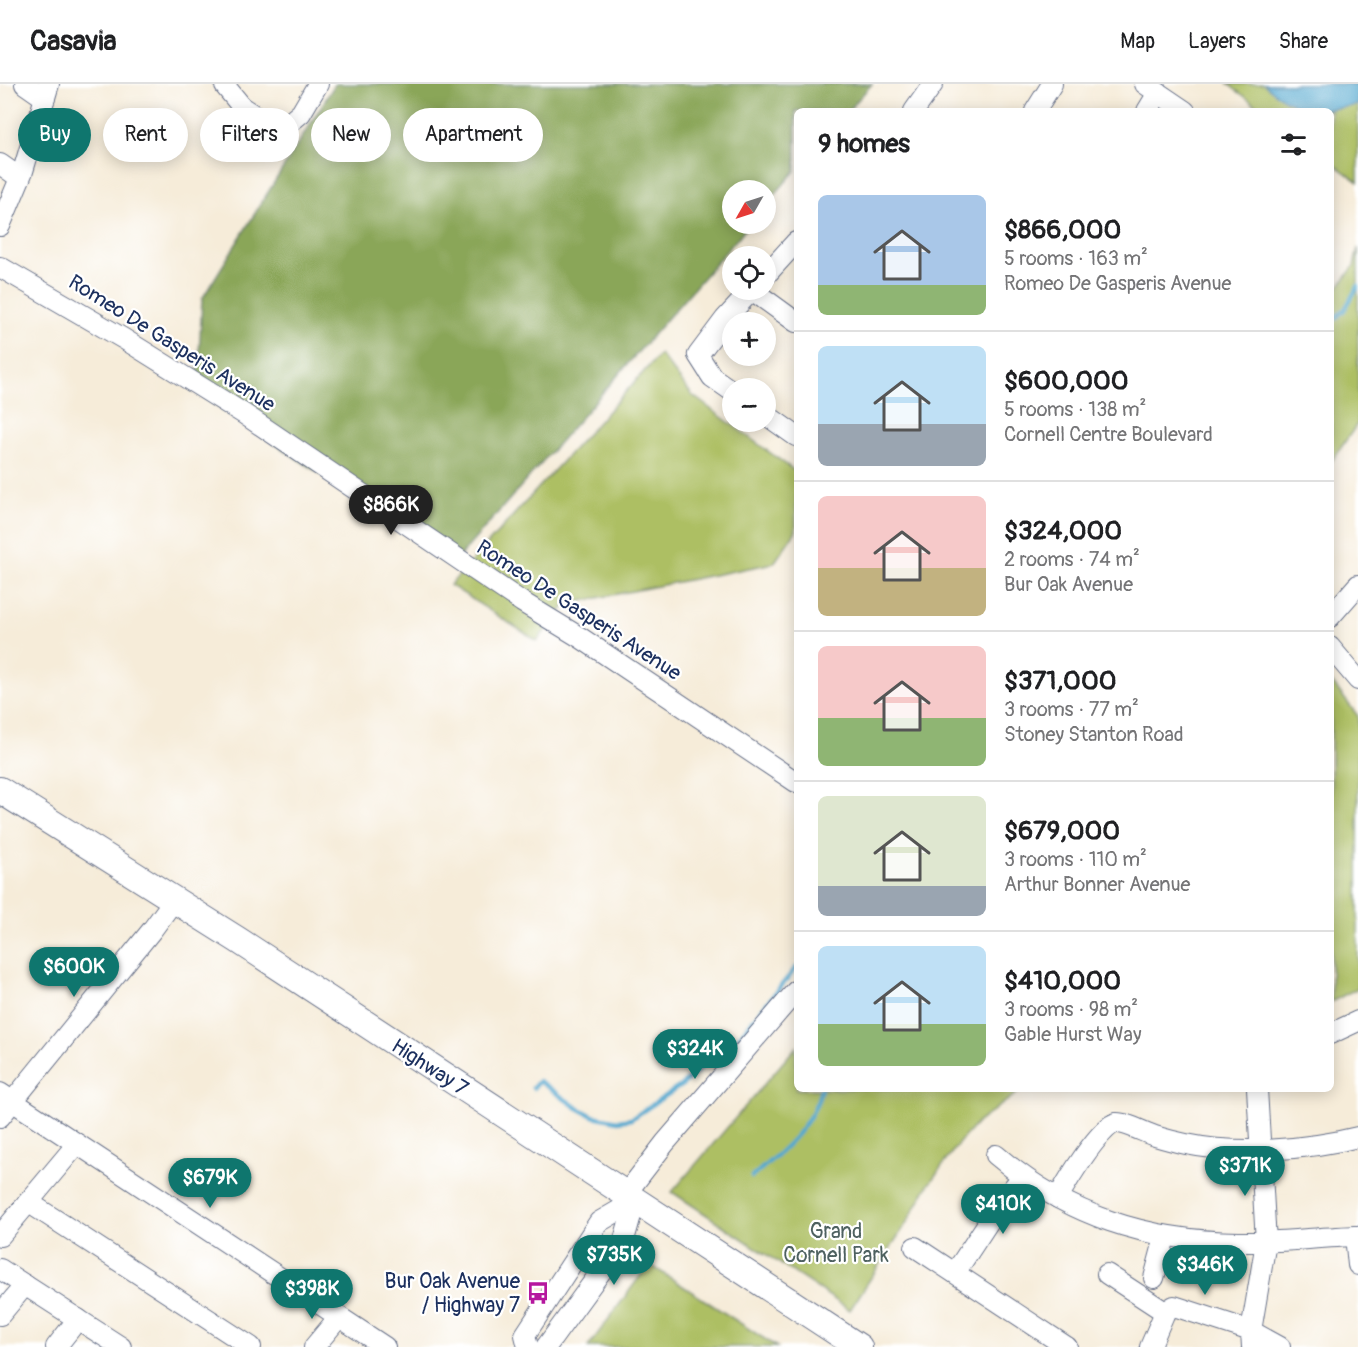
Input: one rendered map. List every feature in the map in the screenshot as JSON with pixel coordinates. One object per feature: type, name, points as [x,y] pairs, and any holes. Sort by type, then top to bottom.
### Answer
[{"type":"main road","name":"Highway 7","points":[[0,790],[174,900],[859,1347]]},
{"type":"street","points":[[0,226],[20,178],[47,91],[25,84]]},
{"type":"street","points":[[224,85],[243,108],[273,127],[288,124],[301,113],[318,84]]},
{"type":"street","points":[[916,108],[933,84]]},
{"type":"street","points":[[1037,108],[1052,84]]},
{"type":"street","points":[[1148,108],[1152,88],[1181,108]]},
{"type":"street","points":[[0,164],[20,178]]},
{"type":"street","points":[[776,264],[794,244]]},
{"type":"street","name":"Romeo De Gasperis Avenue","points":[[0,267],[124,339],[244,414],[459,560],[581,638],[794,781]]},
{"type":"street","points":[[722,384],[712,377],[698,355],[724,319],[742,300]]},
{"type":"street","points":[[766,300],[794,321]]},
{"type":"street","points":[[776,422],[794,435]]},
{"type":"street","points":[[1334,612],[1358,585]]},
{"type":"street","points":[[1334,652],[1358,680]]},
{"type":"street","points":[[174,900],[152,930],[4,1104],[77,1144],[386,1347]]},
{"type":"street","points":[[528,1347],[525,1335],[598,1222],[630,1198],[665,1143],[794,993]]},
{"type":"street","points":[[1334,1032],[1358,1021]]},
{"type":"street","points":[[1248,1342],[1266,1242],[1257,1092]]},
{"type":"street","points":[[1058,1198],[1072,1171],[1105,1130],[1115,1123],[1188,1145],[1235,1149],[1309,1146],[1358,1137]]},
{"type":"street","points":[[0,1236],[77,1144]]},
{"type":"street","points":[[996,1155],[1022,1177],[1058,1198],[1080,1210],[1125,1227],[1165,1237],[1208,1241],[1266,1242],[1356,1236],[1358,1265]]},
{"type":"street","points":[[955,1273],[1003,1200],[1022,1177]]},
{"type":"street","points":[[546,1347],[624,1240],[630,1198]]},
{"type":"street","points":[[28,1202],[251,1347]]},
{"type":"street","points":[[1154,1278],[1165,1237]]},
{"type":"street","points":[[915,1247],[1067,1347]]},
{"type":"street","points":[[0,1269],[121,1347]]},
{"type":"street","points":[[1107,1274],[1165,1312]]},
{"type":"street","points":[[0,1315],[25,1285]]},
{"type":"street","points":[[1149,1347],[1165,1312],[1174,1306],[1248,1342],[1280,1347]]},
{"type":"street","points":[[314,1347],[339,1317]]},
{"type":"street","points":[[56,1347],[78,1319]]},
{"type":"green space","points":[[335,84],[872,84],[851,108],[794,108],[794,172],[776,193],[776,180],[722,180],[722,234],[741,234],[731,246],[722,246],[722,256],[454,563],[197,392],[202,299],[287,162],[299,162],[299,142],[311,123],[311,162],[391,162],[391,108],[320,108]]},
{"type":"green space","points":[[1228,84],[1358,84],[1358,182],[1334,164],[1334,108],[1260,108]]},
{"type":"green space","points":[[1358,248],[1358,423],[1334,458],[1334,293],[1354,266]]},
{"type":"green space","points":[[660,354],[692,395],[722,417],[722,432],[742,432],[794,471],[794,534],[774,563],[567,604],[537,641],[450,585]]},
{"type":"green space","points":[[1334,685],[1358,716],[1358,988],[1334,1000]]},
{"type":"green space","name":"Grand Cornell Park","points":[[794,1049],[794,1092],[1019,1092],[978,1122],[958,1144],[929,1184],[850,1310],[672,1192]]},
{"type":"green space","points":[[649,1264],[777,1347],[588,1347]]},
{"type":"water","points":[[1264,84],[1358,84],[1358,105],[1334,108],[1308,108],[1297,106]]},
{"type":"waterway","points":[[1334,319],[1345,309],[1358,286]]},
{"type":"waterway","points":[[533,1088],[539,1081],[593,1116],[618,1121],[631,1119],[682,1085],[713,1053],[735,1042],[794,970]]},
{"type":"waterway","points":[[752,1177],[803,1127],[817,1103],[820,1092]]},
{"type":"place","name":"Bur Oak Avenue / Highway 7","points":[[538,1293]]}]
